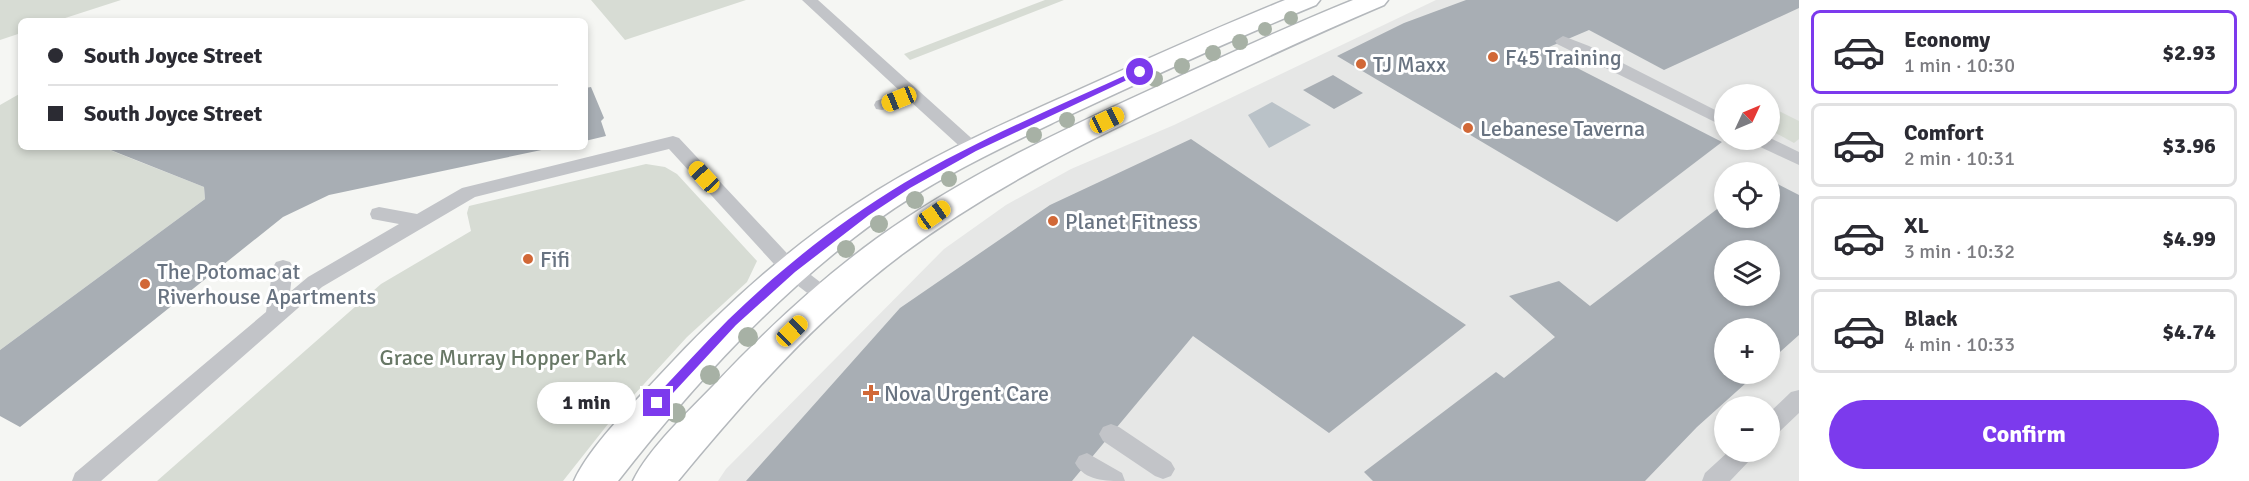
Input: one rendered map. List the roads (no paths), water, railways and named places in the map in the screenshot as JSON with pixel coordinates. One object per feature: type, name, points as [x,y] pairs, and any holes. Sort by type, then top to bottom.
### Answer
[{"type":"main road","points":[[594,481],[670,387],[733,322],[791,270],[865,213],[907,186],[973,149],[1202,44],[1307,0]]},
{"type":"main road","points":[[653,481],[758,364],[826,297],[888,247],[949,204],[1008,170],[1124,112],[1304,29],[1375,0]]},
{"type":"lane","points":[[809,0],[973,149]]},
{"type":"lane","points":[[1563,41],[1714,116]]},
{"type":"lane","points":[[882,105],[912,94]]},
{"type":"lane","points":[[84,481],[315,282],[469,192],[673,142],[791,270],[826,297]]},
{"type":"lane","points":[[1780,150],[1799,159]]},
{"type":"lane","points":[[379,214],[420,221]]},
{"type":"lane","points":[[276,315],[283,267]]},
{"type":"lane","points":[[1780,417],[1799,399]]},
{"type":"lane","points":[[1112,434],[1163,469]]},
{"type":"lane","points":[[1714,481],[1733,462]]},
{"type":"lane","points":[[1087,463],[1113,481]]},
{"type":"place","name":"F45 Training","points":[[1493,57]]},
{"type":"place","name":"TJ Maxx","points":[[1361,64]]},
{"type":"place","name":"Lebanese Taverna","points":[[1468,128]]},
{"type":"place","name":"Planet Fitness","points":[[1053,221]]},
{"type":"place","name":"Fifi","points":[[528,259]]},
{"type":"place","name":"The Potomac at Riverhouse Apartments","points":[[145,284]]},
{"type":"place","name":"Nova Urgent Care","points":[[871,393]]},
{"type":"park label","name":"Grace Murray Hopper Park","points":[[503,357]]}]
